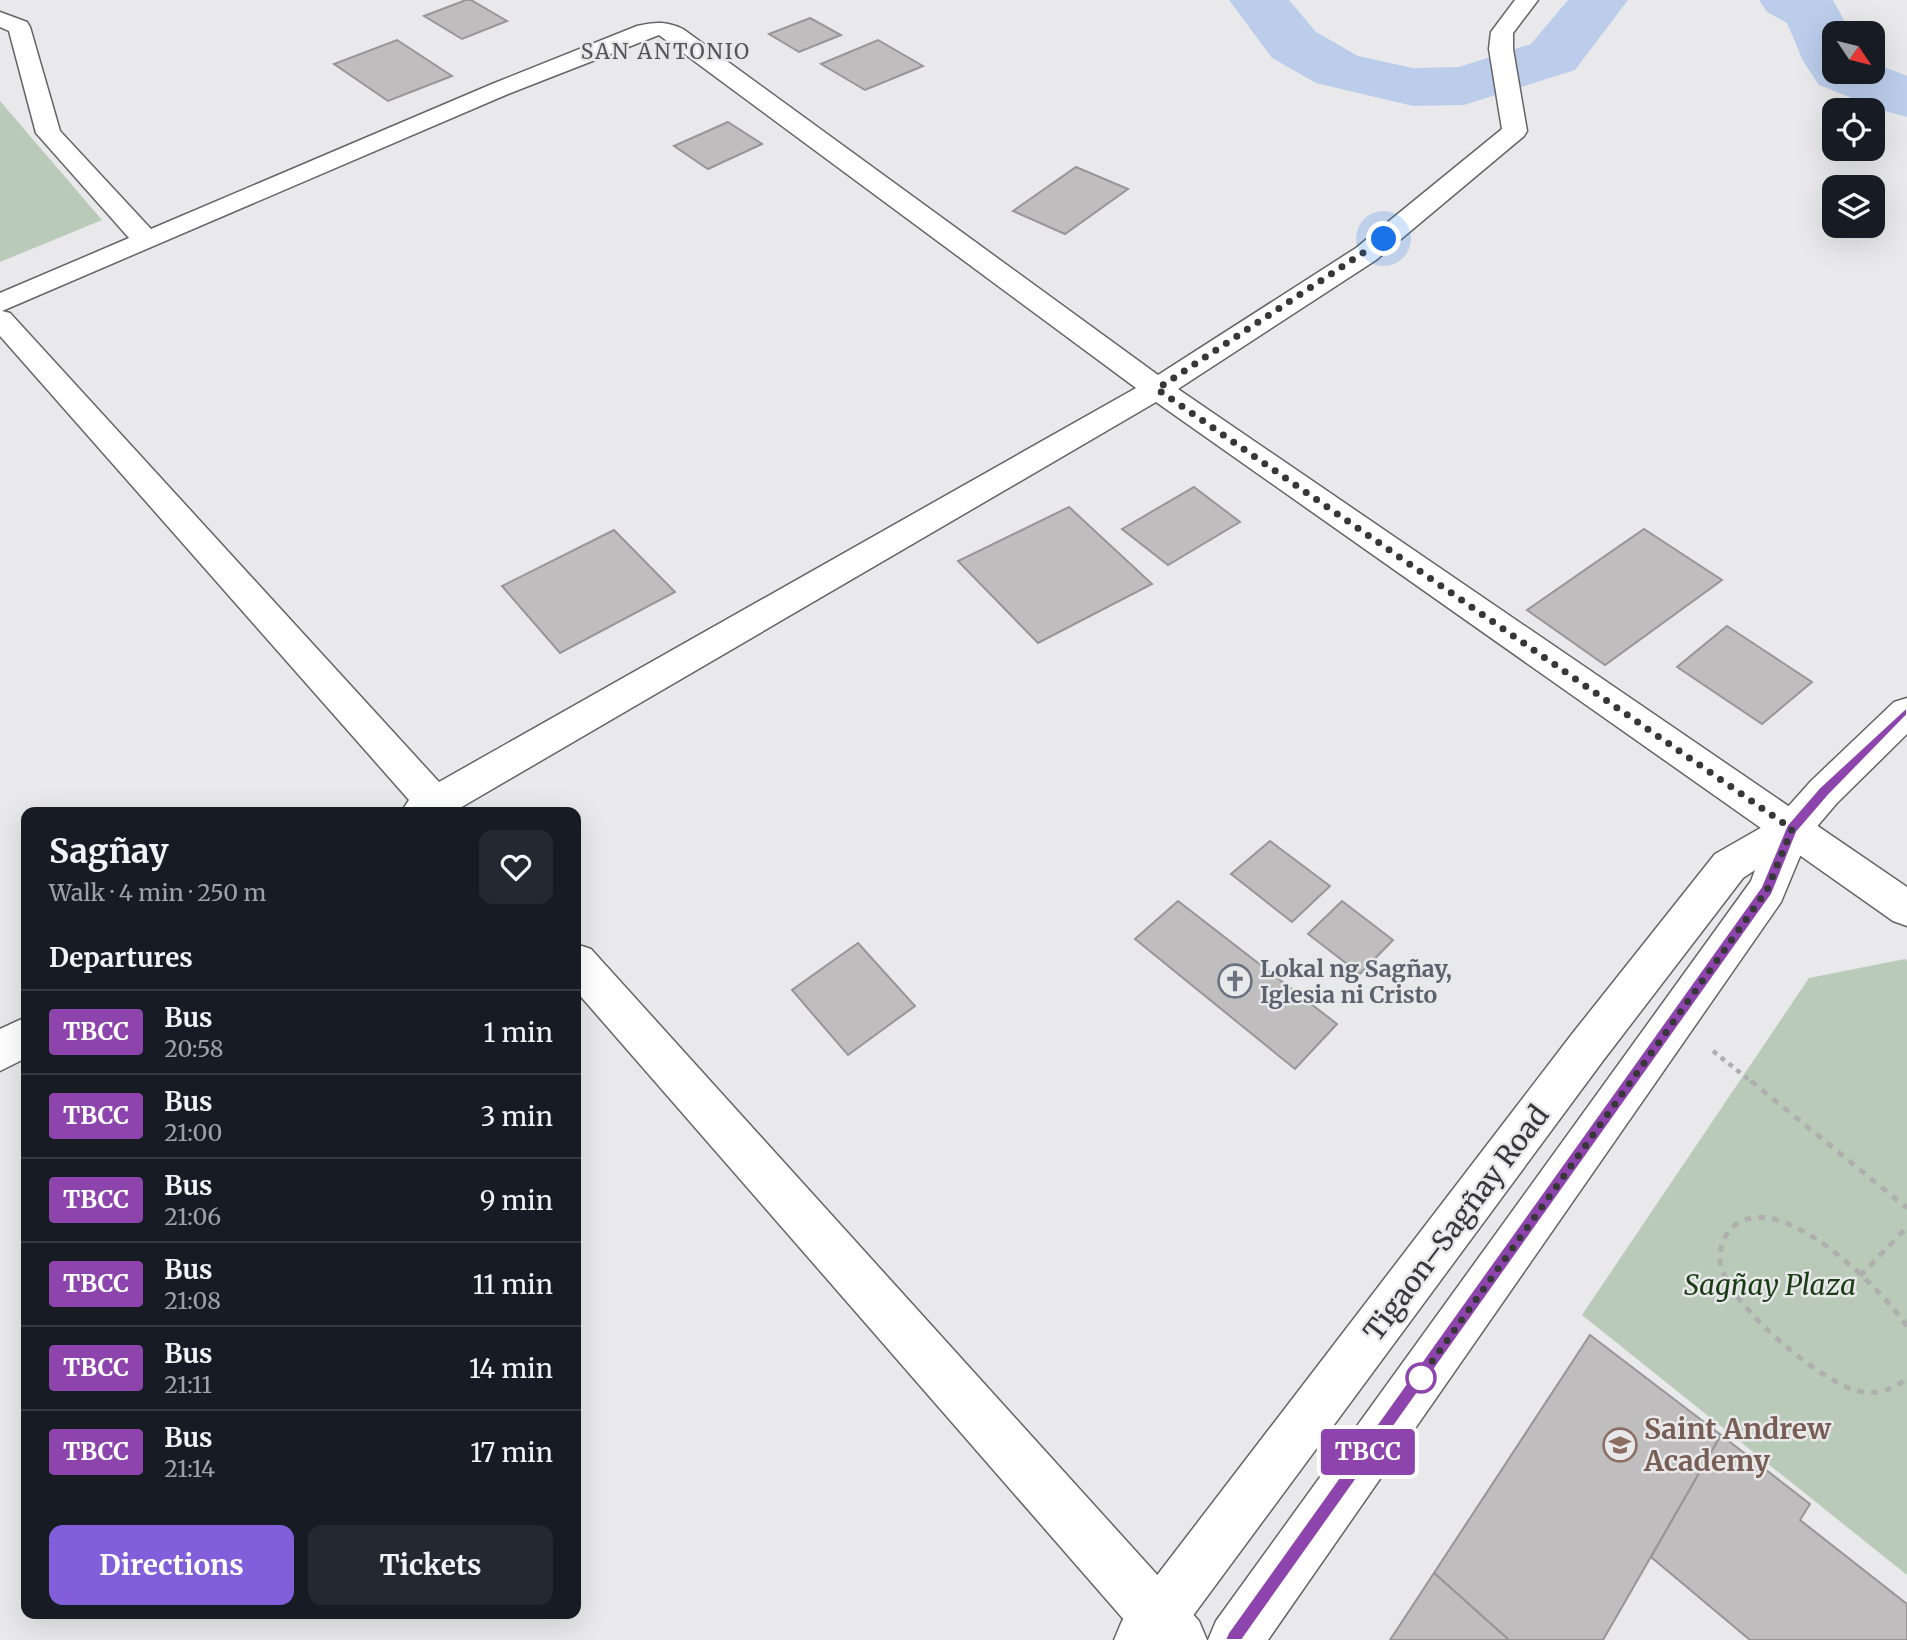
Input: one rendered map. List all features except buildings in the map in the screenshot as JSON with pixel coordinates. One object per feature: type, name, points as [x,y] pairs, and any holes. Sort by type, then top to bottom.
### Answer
[{"type":"street","points":[[436,807],[1157,389],[1366,254],[1515,131],[1501,49],[1502,32],[1527,0]]},
{"type":"street","points":[[0,19],[19,27],[48,133],[147,241]]},
{"type":"street","points":[[0,303],[500,89],[645,31],[662,28],[675,34],[1157,389],[1907,909]]},
{"type":"street","points":[[0,319],[431,807]]},
{"type":"street","name":"Tigaon–Sagñay Road","points":[[1235,1640],[1767,890],[1792,829],[1824,792],[1907,712]]},
{"type":"street","name":"Tigaon–Sagñay Road","points":[[1160,1633],[1587,1048],[1729,866],[1792,829]]},
{"type":"street","points":[[581,968],[1160,1633]]},
{"type":"street","points":[[0,1051],[21,1039]]},
{"type":"path","points":[[1675,1020],[1907,1208]]},
{"type":"path","points":[[1907,1326],[1899,1310],[1860,1276],[1805,1233],[1783,1221],[1760,1216],[1741,1220],[1727,1232],[1720,1250],[1722,1271],[1733,1293],[1751,1313],[1825,1374],[1850,1389],[1874,1393],[1896,1389],[1907,1378]]},
{"type":"path","points":[[1860,1276],[1907,1227]]},
{"type":"green space","points":[[0,101],[102,220],[0,262]]},
{"type":"green space","name":"Sagñay Plaza","points":[[1905,959],[1907,1575],[1582,1315],[1809,978]]},
{"type":"waterway","points":[[1258,0],[1294,45],[1338,70],[1413,87],[1464,86],[1553,57],[1599,0]]},
{"type":"waterway","points":[[1788,0],[1812,13],[1822,35]]},
{"type":"waterway","points":[[1871,84],[1907,98]]},
{"type":"bus line","name":"TBCC","points":[[1235,1640],[1767,890],[1792,829],[1824,792],[1907,712]]},
{"type":"place","name":"Lokal ng Sagñay, Iglesia ni Cristo","points":[[1235,981]]},
{"type":"place","name":"Saint Andrew Academy","points":[[1620,1445]]},
{"type":"district","name":"SAN ANTONIO","points":[[666,51]]},
{"type":"route","points":[[1384,239],[1366,254],[1157,389],[1792,829],[1767,890],[1419,1380],[1421,1378]]}]
